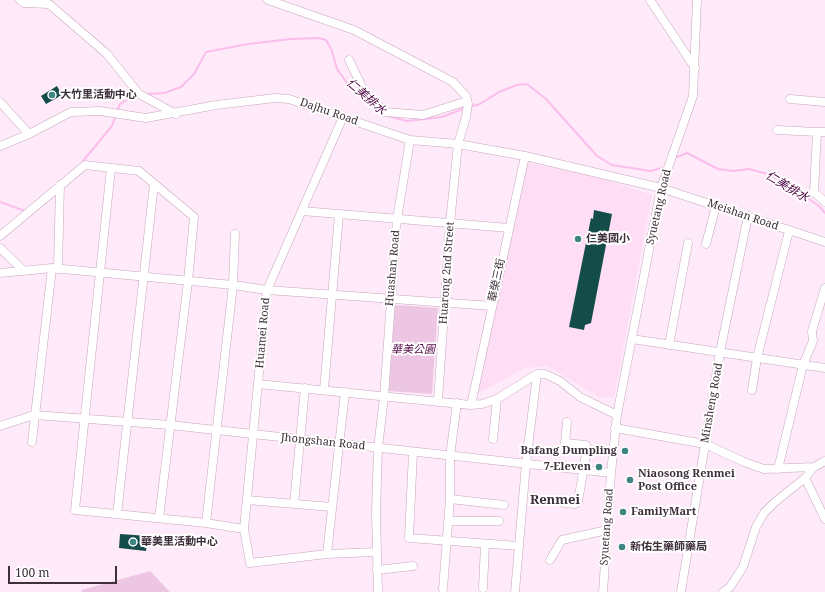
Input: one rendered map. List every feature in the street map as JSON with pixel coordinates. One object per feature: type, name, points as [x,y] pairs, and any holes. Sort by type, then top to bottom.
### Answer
[{"type":"street","points":[[20,0],[24,3],[49,4],[107,54],[140,94],[176,114]]},
{"type":"street","points":[[268,0],[354,30],[453,82],[466,96],[468,102],[423,115],[385,112],[365,93],[350,60]]},
{"type":"street","points":[[650,0],[695,68]]},
{"type":"street","name":"Syuetang Road","points":[[603,592],[611,473],[617,415],[661,188],[693,96],[697,0]]},
{"type":"street","name":"Dajhu Road","points":[[0,146],[29,134],[71,112],[100,111],[146,118],[176,114],[216,105],[275,98],[303,102],[410,140],[458,144],[525,156],[661,188]]},
{"type":"street","points":[[790,99],[825,102]]},
{"type":"street","points":[[0,102],[29,134]]},
{"type":"street","name":"Huarong 2nd Street","points":[[438,401],[450,223],[458,144],[466,117],[468,102]]},
{"type":"street","name":"Huamei Road","points":[[327,554],[250,563],[244,529],[267,290],[343,116]]},
{"type":"street","points":[[777,130],[821,132],[814,192],[825,202]]},
{"type":"street","name":"Huashan Road","points":[[378,592],[376,513],[378,448],[384,397],[397,219],[410,140]]},
{"type":"street","name":"華榮三街","points":[[471,405],[525,156]]},
{"type":"street","points":[[0,236],[84,165],[138,171],[194,217],[188,281],[159,518]]},
{"type":"street","points":[[111,168],[75,510],[206,523],[244,529]]},
{"type":"street","points":[[117,514],[154,184]]},
{"type":"street","points":[[32,442],[34,415],[55,268],[60,185]]},
{"type":"street","name":"Meishan Road","points":[[661,188],[825,242]]},
{"type":"street","points":[[706,244],[716,206]]},
{"type":"street","points":[[302,211],[509,228]]},
{"type":"street","points":[[324,389],[339,215]]},
{"type":"street","name":"Minsheng Road","points":[[681,592],[720,352],[748,216]]},
{"type":"street","points":[[752,390],[757,358],[789,231]]},
{"type":"street","points":[[206,523],[215,430],[233,285],[235,234]]},
{"type":"street","points":[[669,345],[688,243]]},
{"type":"street","points":[[0,248],[24,271]]},
{"type":"street","points":[[0,273],[55,268],[233,285],[267,290],[492,306]]},
{"type":"street","points":[[778,469],[803,365],[813,341],[812,331],[825,288]]},
{"type":"street","points":[[632,339],[825,368]]},
{"type":"street","points":[[258,384],[324,389],[384,397],[471,405],[482,404],[497,399],[537,374],[545,374],[560,381],[580,397],[617,415]]},
{"type":"street","points":[[515,592],[526,464],[537,374]]},
{"type":"street","points":[[294,504],[306,388]]},
{"type":"street","points":[[345,392],[327,554],[377,552]]},
{"type":"street","points":[[493,439],[497,399]]},
{"type":"street","points":[[443,589],[450,500],[450,456],[457,403]]},
{"type":"street","points":[[0,426],[34,415]]},
{"type":"street","name":"Jhongshan Road","points":[[34,415],[170,425],[611,473]]},
{"type":"street","points":[[564,503],[572,504],[578,502],[586,445],[565,443],[567,422]]},
{"type":"street","points":[[615,428],[705,444],[744,462],[764,469],[814,467]]},
{"type":"street","points":[[413,452],[409,538],[519,546]]},
{"type":"street","points":[[723,592],[730,586],[743,567],[756,527],[764,513],[775,502],[805,478],[814,467],[825,461]]},
{"type":"street","points":[[805,478],[825,519]]},
{"type":"street","points":[[247,500],[332,507]]},
{"type":"street","points":[[450,500],[504,505]]},
{"type":"street","points":[[448,520],[499,521]]},
{"type":"street","points":[[550,560],[562,540],[607,530]]},
{"type":"street","points":[[483,588],[485,544]]},
{"type":"street","points":[[377,570],[413,566]]},
{"type":"shaded area","name":"仁美國小","points":[[528,163],[591,175],[652,195],[614,397],[599,397],[547,366],[525,368],[477,394]]},
{"type":"green space","name":"華美公園","points":[[395,305],[438,308],[432,394],[389,391]]},
{"type":"green space","points":[[150,571],[170,592],[81,592],[82,590]]},
{"type":"building","name":"大竹里活動中心","points":[[57,86],[62,95],[46,104],[41,96]]},
{"type":"building","points":[[594,210],[612,214],[591,323],[585,325],[584,330],[569,327],[591,218],[593,219]]},
{"type":"building","name":"華美里活動中心","points":[[120,534],[148,536],[146,551],[119,548]]},
{"type":"waterway","name":"仁美排水","points":[[146,94],[164,93],[181,87],[194,74],[206,52],[248,44],[291,39],[318,38],[326,40],[332,51],[337,69],[347,83],[379,112]]},
{"type":"waterway","name":"仁美排水","points":[[469,107],[480,104],[499,92],[517,85],[527,84],[546,99],[597,156],[612,165],[651,171],[661,168]]},
{"type":"waterway","name":"仁美排水","points":[[117,111],[120,104],[135,95]]},
{"type":"waterway","name":"仁美排水","points":[[388,116],[407,121],[442,117],[465,108]]},
{"type":"waterway","name":"仁美排水","points":[[83,161],[112,126],[116,115]]},
{"type":"waterway","name":"仁美排水","points":[[677,157],[687,153],[718,169],[733,171],[749,169],[768,174],[801,193],[820,207],[825,213]]},
{"type":"waterway","name":"仁美排水","points":[[0,202],[25,211]]},
{"type":"place","name":"大竹里活動中心","points":[[52,95]]},
{"type":"place","name":"仁美國小","points":[[578,239]]},
{"type":"place","name":"Bafang Dumpling","points":[[625,451]]},
{"type":"place","name":"7-Eleven","points":[[599,467]]},
{"type":"place","name":"Niaosong Renmei Post Office","points":[[630,480]]},
{"type":"place","name":"FamilyMart","points":[[623,512]]},
{"type":"place","name":"華美里活動中心","points":[[133,542]]},
{"type":"place","name":"新佑生藥師藥局","points":[[622,547]]},
{"type":"district","name":"Renmei","points":[[555,500]]}]
